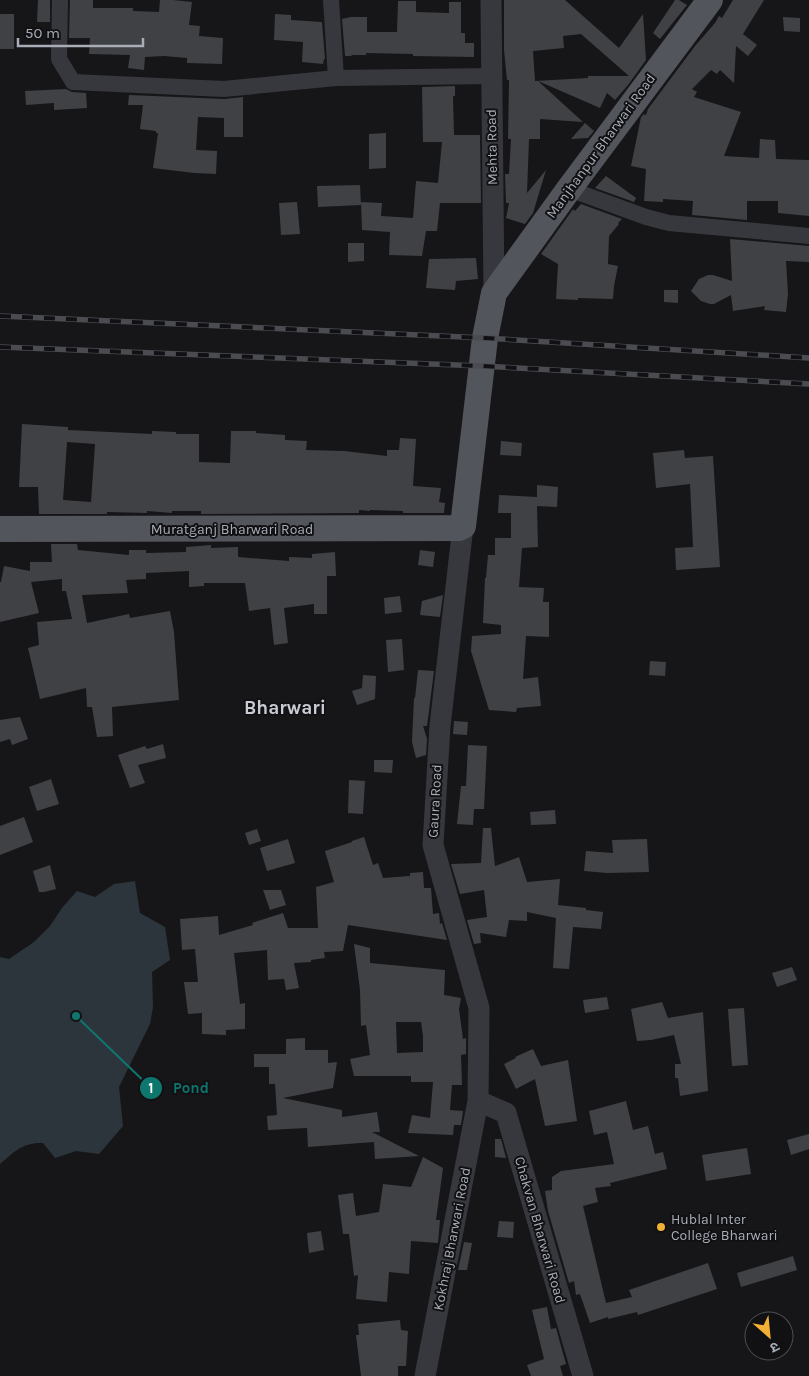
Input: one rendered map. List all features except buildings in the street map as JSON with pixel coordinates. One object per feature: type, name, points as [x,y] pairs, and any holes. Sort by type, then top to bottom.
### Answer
[{"type":"main road","name":"Manjhanpur Bharwari Road","points":[[494,293],[710,0]]},
{"type":"main road","points":[[463,526],[485,338],[494,293]]},
{"type":"main road","name":"Muratganj Bharwari Road","points":[[0,529],[459,528],[463,526]]},
{"type":"street","points":[[60,0],[59,59],[73,82],[224,89],[336,78],[492,76]]},
{"type":"street","points":[[331,0],[336,78]]},
{"type":"street","name":"Mehta Road","points":[[491,0],[494,293]]},
{"type":"street","points":[[569,189],[668,223],[809,236]]},
{"type":"street","name":"Gaura Road","points":[[463,526],[440,726],[433,845],[479,1008],[478,1101]]},
{"type":"street","name":"Kokhraj Bharwari Road","points":[[426,1376],[478,1101]]},
{"type":"street","name":"Chakvan Bharwari Road","points":[[478,1101],[506,1113],[583,1376]]},
{"type":"shaded area","points":[[135,881],[140,913],[165,927],[170,960],[152,972],[153,1007],[150,1024],[119,1087],[123,1126],[99,1154],[76,1151],[55,1158],[43,1143],[36,1143],[24,1146],[0,1164],[0,957],[9,959],[34,942],[50,926],[77,891],[95,897],[114,884]]},
{"type":"railway","points":[[0,316],[485,338],[809,358]]},
{"type":"railway","points":[[0,347],[482,366],[809,384]]},
{"type":"place","name":"Pond","points":[[76,1016]]},
{"type":"place","name":"Hublal Inter College Bharwari","points":[[661,1227]]},
{"type":"district","name":"Bharwari","points":[[285,708]]}]
